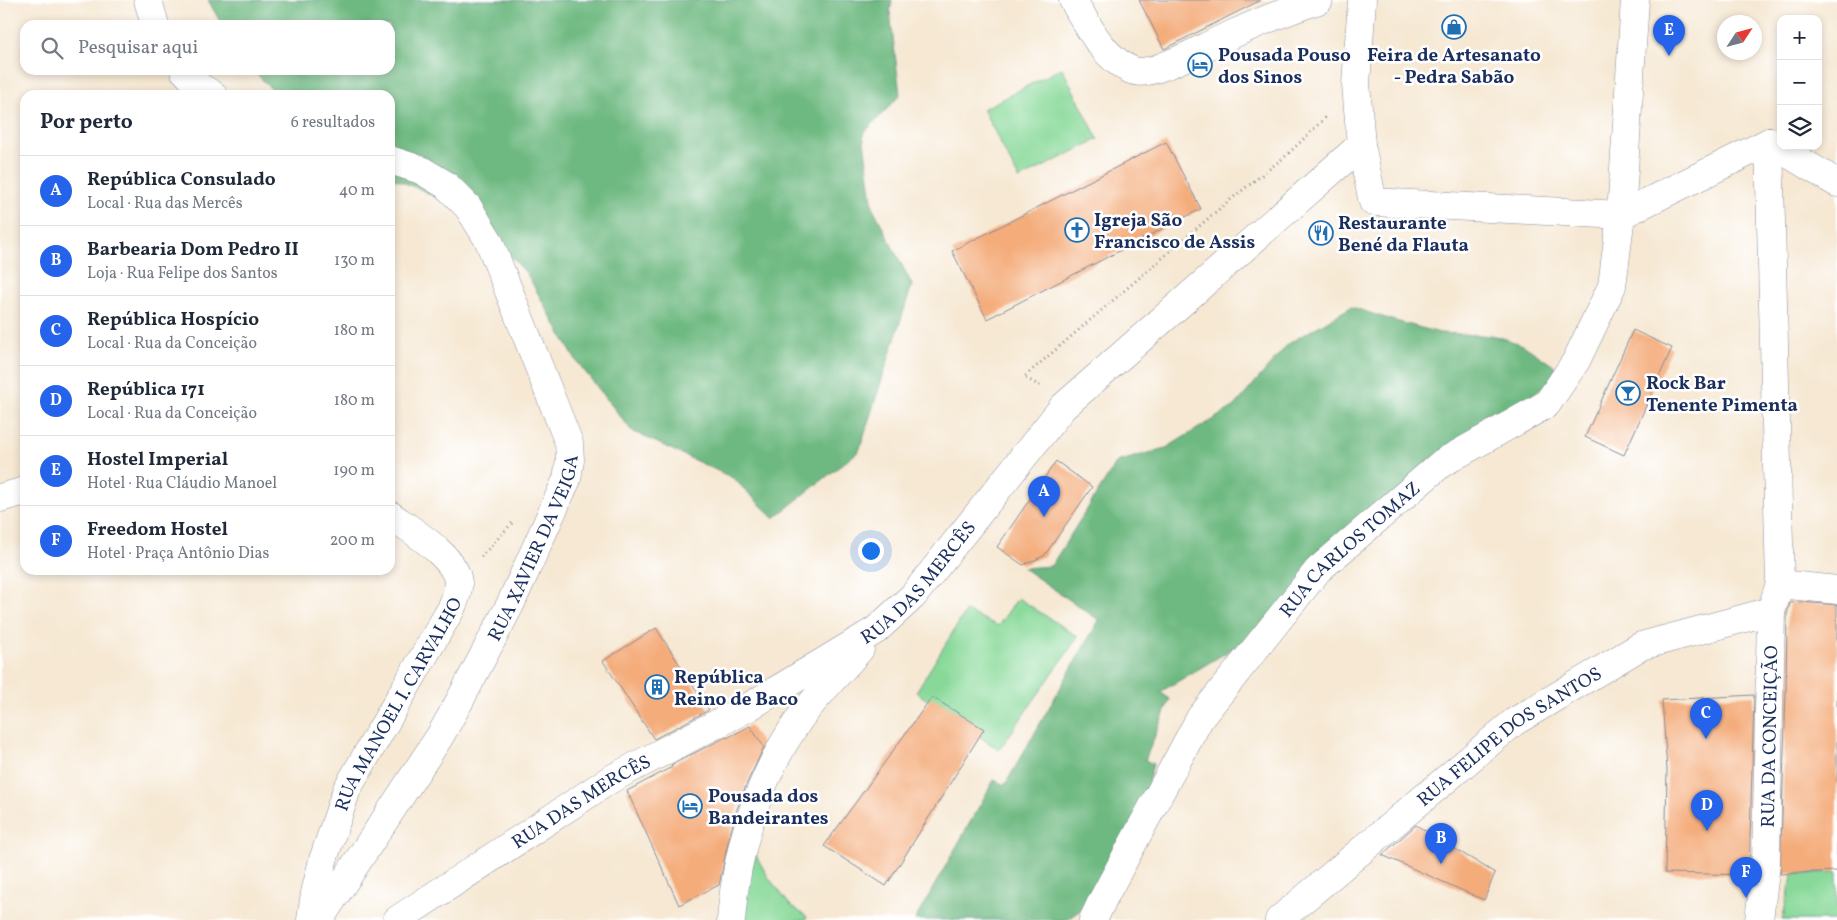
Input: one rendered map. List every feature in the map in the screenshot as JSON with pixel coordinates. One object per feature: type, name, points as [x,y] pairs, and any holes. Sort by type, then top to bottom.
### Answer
[{"type":"street","points":[[148,0],[154,20]]},
{"type":"street","points":[[1073,0],[1100,43],[1118,62],[1132,71],[1164,67],[1238,32],[1319,0]]},
{"type":"street","points":[[1362,0],[1356,84],[1361,145],[1373,202],[1621,215],[1769,142],[1837,183]]},
{"type":"street","name":"RUA CARLOS TOMAZ","points":[[1093,920],[1200,718],[1318,570],[1442,463],[1547,404],[1576,361],[1612,286],[1621,215],[1635,0]]},
{"type":"street","points":[[189,75],[205,90]]},
{"type":"street","name":"RUA DA CONCEIÇÃO","points":[[1759,920],[1766,864],[1771,611],[1780,584],[1769,142]]},
{"type":"street","name":"RUA DAS MERCÊS","points":[[397,920],[611,779],[747,708],[876,630],[913,596],[1063,407],[1361,145]]},
{"type":"street","name":"RUA XAVIER DA VEIGA","points":[[319,920],[440,736],[459,702],[510,605],[567,479],[570,460],[569,444],[489,241],[468,207],[446,185],[422,170],[395,162]]},
{"type":"street","points":[[0,498],[20,492]]},
{"type":"street","name":"RUA MANOEL I. CARVALHO","points":[[311,920],[323,860],[347,789],[451,609],[457,592],[458,581],[448,561],[436,549],[395,519]]},
{"type":"street","points":[[1780,584],[1837,590]]},
{"type":"street","name":"RUA FELIPE DOS SANTOS","points":[[1279,920],[1514,722],[1641,646],[1771,611]]},
{"type":"street","points":[[731,920],[732,898],[750,819],[776,759],[799,720],[876,630]]},
{"type":"path","points":[[1045,388],[1024,377],[1225,204],[1287,155],[1340,104],[1356,84]]},
{"type":"green space","points":[[208,0],[892,0],[890,12],[900,95],[863,134],[873,208],[912,285],[859,451],[774,518],[733,478],[632,431],[575,359],[527,274],[480,221],[422,190],[395,179],[395,90],[272,90],[258,75],[395,75],[395,20],[219,20]]},
{"type":"green space","points":[[1062,68],[1098,139],[1019,179],[983,109]]},
{"type":"green space","points":[[1351,307],[1440,333],[1496,336],[1523,345],[1561,371],[1414,496],[1269,627],[1160,692],[1170,699],[1145,760],[1153,764],[1142,805],[1114,860],[1082,909],[1066,920],[915,920],[994,780],[1005,785],[1099,620],[1023,568],[1051,566],[1117,462],[1166,448],[1235,406],[1288,344]]},
{"type":"green space","points":[[1018,598],[1078,637],[999,750],[916,692],[966,611],[998,626]]},
{"type":"green space","points":[[755,854],[768,877],[790,905],[807,917],[805,920],[742,920],[742,905]]},
{"type":"green space","points":[[1837,872],[1837,920],[1782,920],[1793,874]]},
{"type":"building","points":[[1139,0],[1261,0],[1164,49]]},
{"type":"building","name":"Igreja São Francisco de Assis","points":[[1166,142],[1201,209],[987,319],[952,251]]},
{"type":"building","name":"Rock Bar Tenente Pimenta","points":[[1633,330],[1672,348],[1624,455],[1585,437]]},
{"type":"building","points":[[1056,461],[1092,487],[1044,556],[1023,565],[997,547]]},
{"type":"building","points":[[1790,603],[1837,605],[1837,871],[1780,874],[1787,614]]},
{"type":"building","name":"República Reino de Baco","points":[[656,628],[709,710],[654,739],[603,661]]},
{"type":"building","points":[[1754,695],[1749,875],[1665,873],[1667,770],[1662,700]]},
{"type":"building","points":[[932,697],[984,729],[886,886],[824,846]]},
{"type":"building","name":"Pousada dos Bandeirantes","points":[[750,726],[764,747],[736,812],[719,885],[679,905],[627,791],[672,767],[671,765]]},
{"type":"building","points":[[1416,825],[1495,873],[1484,900],[1382,855]]},
{"type":"place","name":"Feira de Artesanato - Pedra Sabão","points":[[1454,27]]},
{"type":"place","name":"Hostel Imperial","points":[[1669,56]]},
{"type":"place","name":"Pousada Pouso dos Sinos","points":[[1200,65]]},
{"type":"place","name":"Igreja São Francisco de Assis","points":[[1077,230]]},
{"type":"place","name":"Restaurante Bené da Flauta","points":[[1321,233]]},
{"type":"place","name":"Rock Bar Tenente Pimenta","points":[[1628,393]]},
{"type":"place","name":"República Consulado","points":[[1044,517]]},
{"type":"place","name":"República Reino de Baco","points":[[657,687]]},
{"type":"place","name":"República Hospício","points":[[1706,739]]},
{"type":"place","name":"Pousada dos Bandeirantes","points":[[690,806]]},
{"type":"place","name":"República 171","points":[[1707,831]]},
{"type":"place","name":"Barbearia Dom Pedro II","points":[[1441,864]]},
{"type":"place","name":"Freedom Hostel","points":[[1746,898]]}]
